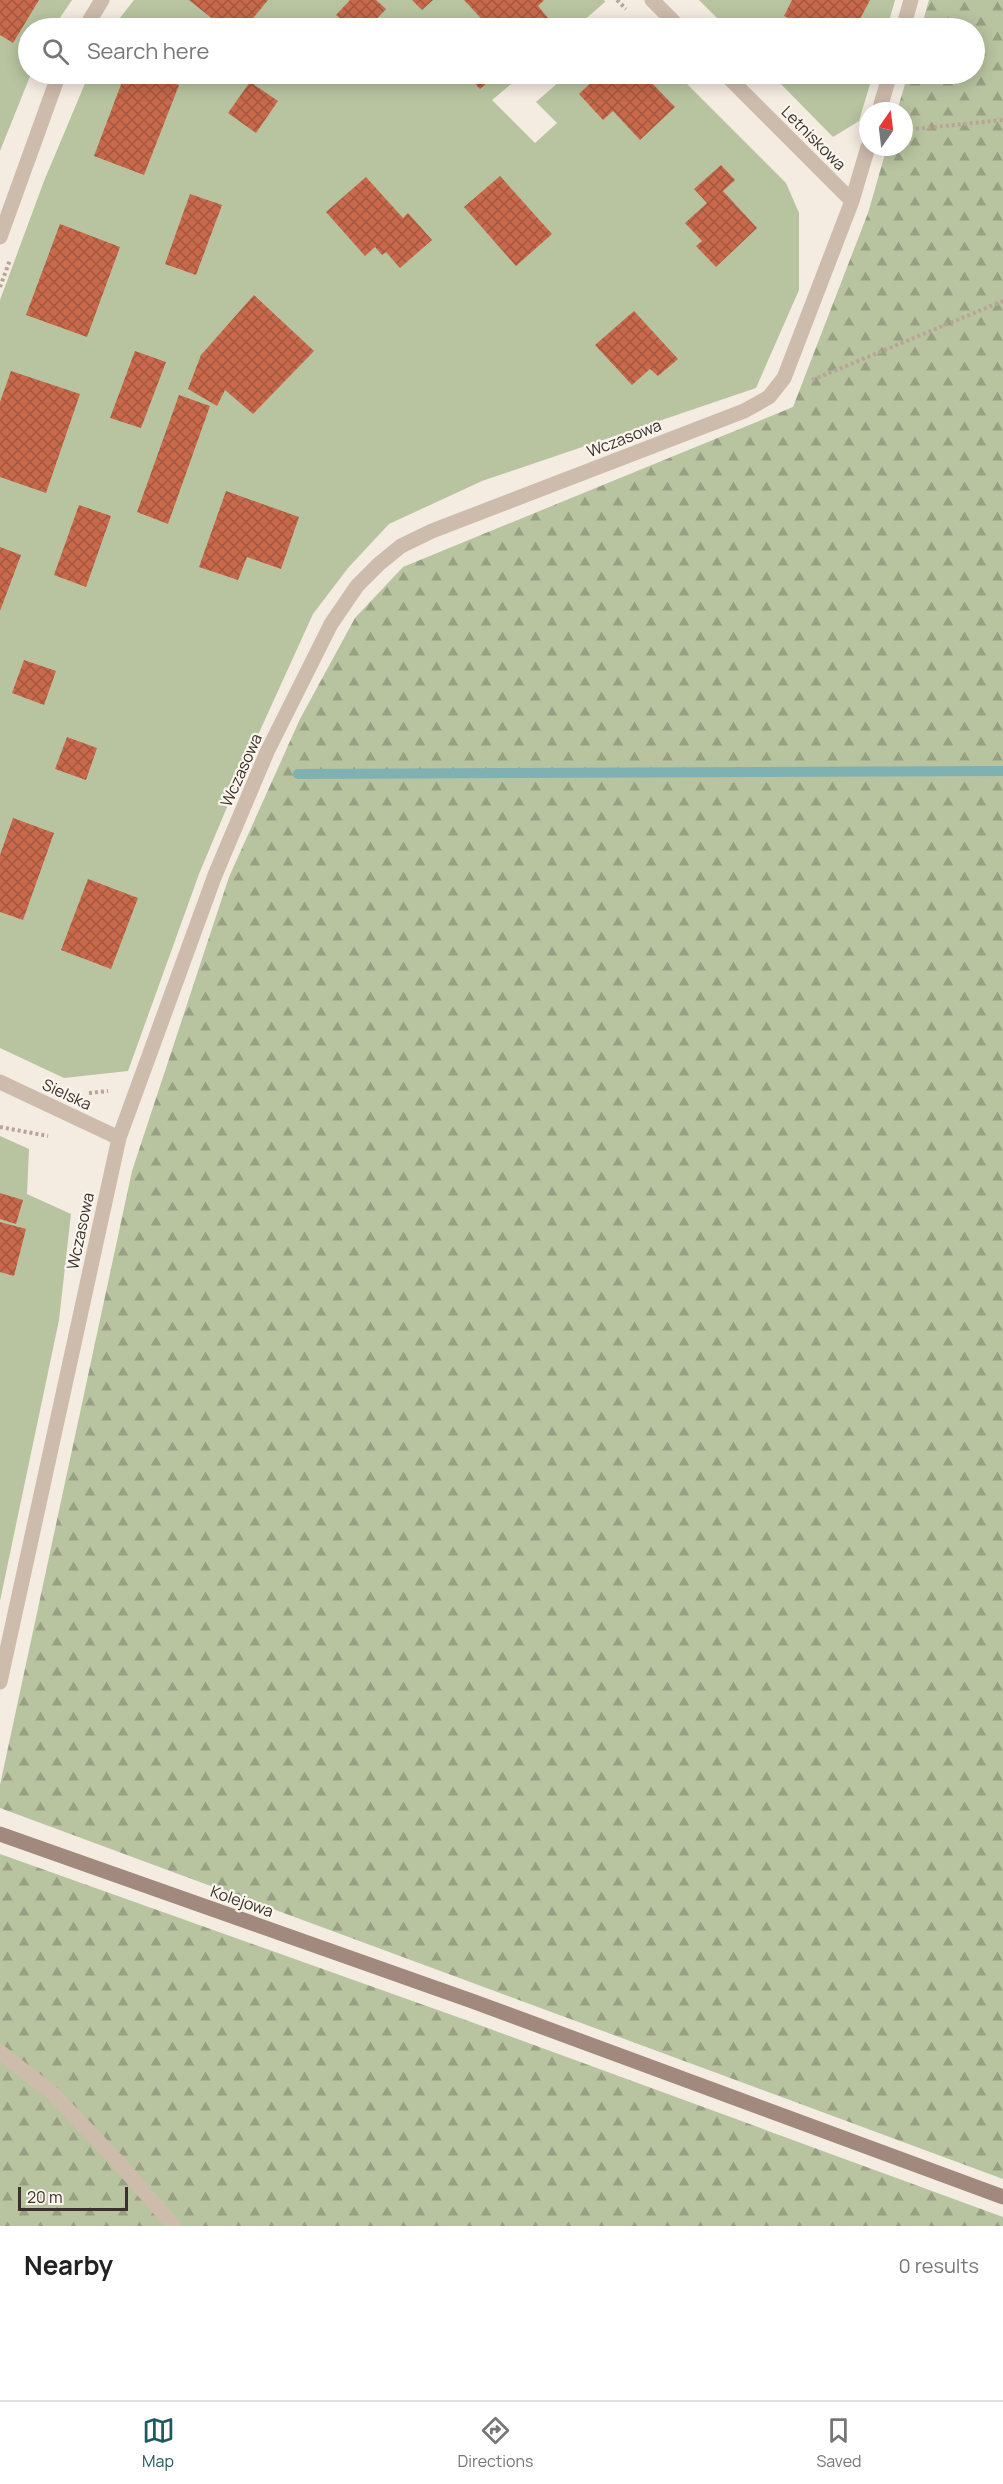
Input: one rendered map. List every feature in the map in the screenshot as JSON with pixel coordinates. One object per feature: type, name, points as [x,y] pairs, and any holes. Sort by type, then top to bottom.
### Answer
[{"type":"street","points":[[91,18],[102,0]]},
{"type":"street","points":[[652,0],[670,18]]},
{"type":"street","points":[[906,18],[911,0]]},
{"type":"street","points":[[0,237],[55,84]]},
{"type":"street","name":"Letniskowa","points":[[735,84],[852,201]]},
{"type":"street","points":[[882,102],[887,84]]},
{"type":"street","name":"Wczasowa","points":[[0,1682],[119,1138],[215,875],[267,752],[331,624],[357,586],[401,546],[432,531],[744,411],[769,397],[784,378],[852,201],[865,156]]},
{"type":"street","name":"Sielska","points":[[0,1082],[119,1138]]},
{"type":"street","name":"Kolejowa","points":[[0,1834],[472,2001],[1003,2197]]},
{"type":"street","points":[[0,2052],[53,2094],[119,2163],[174,2226]]},
{"type":"path","points":[[703,84],[708,89]]},
{"type":"path","points":[[913,129],[1003,120]]},
{"type":"path","points":[[769,397],[1003,301]]},
{"type":"path","points":[[87,1092],[96,1094],[117,1089]]},
{"type":"path","points":[[0,1127],[57,1137]]},
{"type":"green space","points":[[0,0],[72,0],[60,18],[18,18],[18,84],[27,84],[0,151]]},
{"type":"green space","points":[[134,0],[604,0],[605,2],[587,18],[120,18]]},
{"type":"green space","points":[[699,0],[895,0],[890,18],[717,18]]},
{"type":"green space","points":[[929,0],[1003,0],[1003,2179],[0,1808],[0,1785],[132,1171],[229,877],[300,719],[355,618],[403,567],[793,407],[868,213],[884,156],[913,156],[913,102],[900,102],[905,84],[985,84],[985,18],[924,18]]},
{"type":"green space","points":[[85,84],[511,84],[492,100],[535,143],[557,123],[536,102],[557,84],[687,84],[786,183],[799,213],[799,290],[756,388],[482,481],[389,524],[348,568],[313,614],[248,757],[199,874],[128,1071],[64,1078],[0,1048],[0,300],[44,181]]},
{"type":"green space","points":[[781,84],[870,84],[865,102],[859,102],[859,121],[833,137]]},
{"type":"green space","points":[[0,1136],[29,1149],[27,1194],[71,1214],[59,1320],[0,1601]]},
{"type":"green space","points":[[0,1854],[463,2019],[1003,2217],[1003,2226],[0,2226]]},
{"type":"building","points":[[0,0],[39,0],[28,18],[18,18],[18,35],[13,43],[0,35]]},
{"type":"building","points":[[189,0],[268,0],[253,18],[212,18]]},
{"type":"building","points":[[350,0],[376,0],[386,9],[377,18],[339,18],[336,15]]},
{"type":"building","points":[[412,0],[433,0],[422,10]]},
{"type":"building","points":[[464,0],[544,0],[538,6],[548,18],[481,18]]},
{"type":"building","points":[[792,0],[870,0],[860,18],[788,18],[784,16]]},
{"type":"building","points":[[121,84],[179,85],[144,175],[94,156]]},
{"type":"building","points":[[249,84],[253,84],[278,101],[256,133],[228,113]]},
{"type":"building","points":[[475,84],[486,84],[480,89]]},
{"type":"building","points":[[590,84],[653,84],[675,107],[640,140],[613,111],[603,120],[579,94]]},
{"type":"building","points":[[721,165],[735,180],[723,191],[757,228],[716,267],[696,246],[702,241],[685,223],[707,203],[694,189]]},
{"type":"building","points":[[500,176],[552,234],[516,266],[464,207]]},
{"type":"building","points":[[366,177],[403,218],[408,213],[432,240],[400,268],[386,252],[382,255],[375,247],[365,256],[326,212]]},
{"type":"building","points":[[190,194],[222,205],[196,275],[165,264]]},
{"type":"building","points":[[60,224],[120,247],[87,337],[26,315]]},
{"type":"building","points":[[254,295],[314,351],[253,414],[225,390],[217,406],[188,389],[201,355]]},
{"type":"building","points":[[634,311],[678,359],[658,376],[650,369],[632,385],[595,345]]},
{"type":"building","points":[[135,351],[166,362],[141,428],[110,418]]},
{"type":"building","points":[[11,371],[80,394],[46,493],[0,477],[0,402]]},
{"type":"building","points":[[179,395],[210,406],[168,524],[137,512]]},
{"type":"building","points":[[226,491],[299,517],[281,569],[247,557],[238,580],[199,567]]},
{"type":"building","points":[[79,505],[111,516],[86,587],[54,575]]},
{"type":"building","points":[[0,547],[21,555],[0,611]]},
{"type":"building","points":[[24,660],[56,671],[44,705],[12,693]]},
{"type":"building","points":[[67,737],[97,748],[86,780],[55,769]]},
{"type":"building","points":[[13,818],[54,833],[23,920],[0,912],[0,855]]},
{"type":"building","points":[[88,879],[138,898],[111,969],[61,950]]},
{"type":"building","points":[[0,1193],[23,1200],[16,1224],[0,1219]]},
{"type":"building","points":[[0,1222],[26,1229],[14,1276],[0,1272]]},
{"type":"waterway","points":[[298,774],[1003,771]]}]
